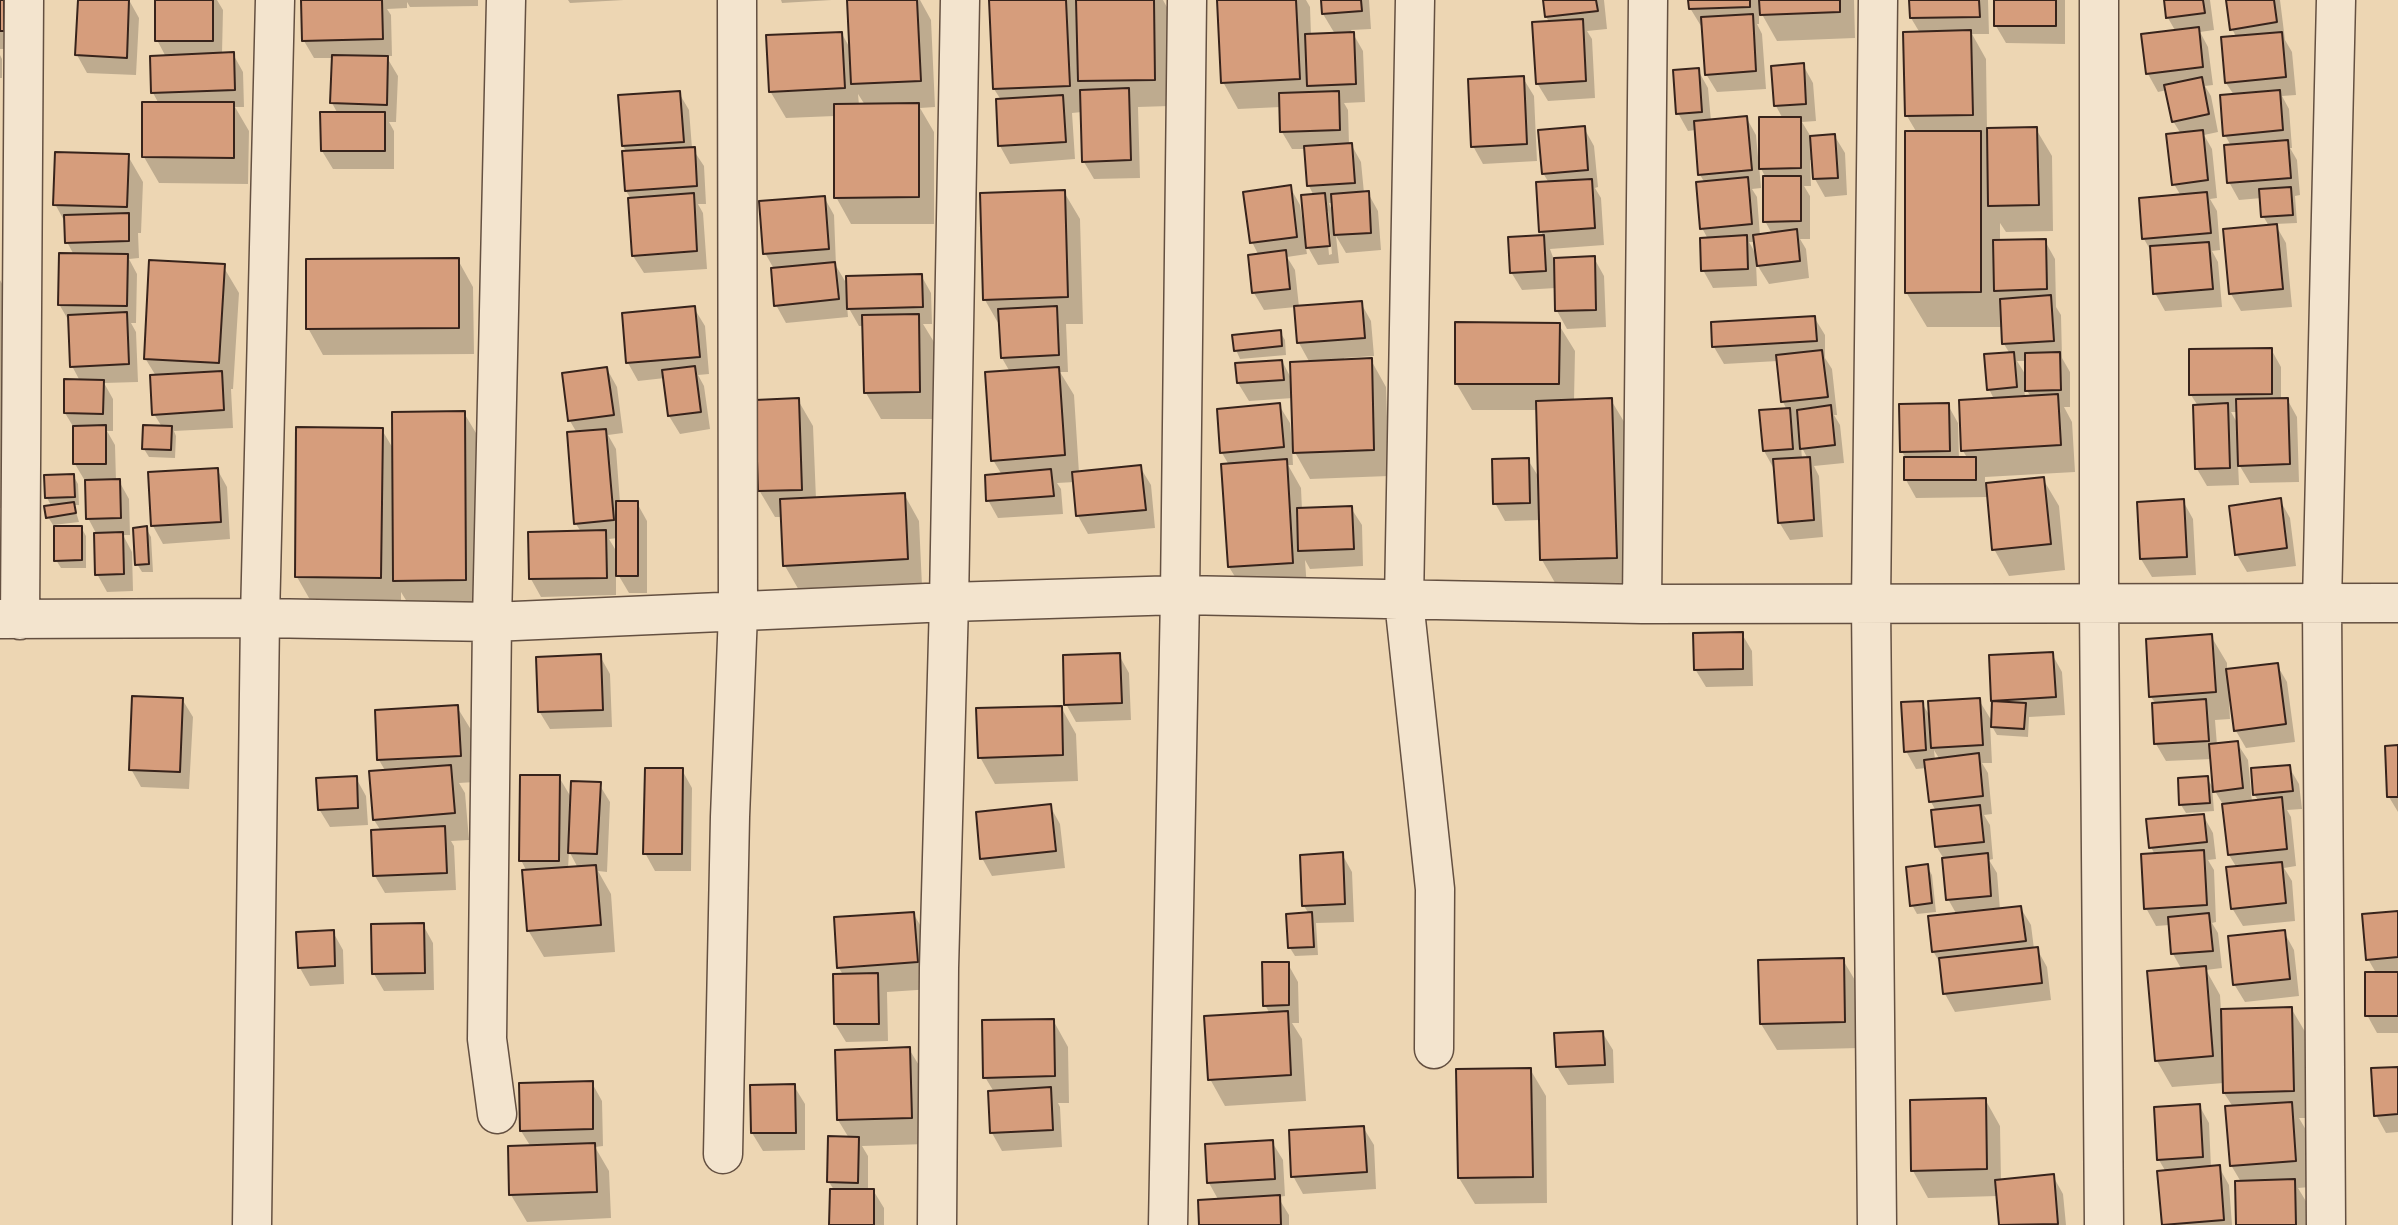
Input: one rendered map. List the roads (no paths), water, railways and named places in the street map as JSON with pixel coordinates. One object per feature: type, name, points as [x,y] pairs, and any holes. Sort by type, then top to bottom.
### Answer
[{"type":"street","points":[[23,0],[10,620],[260,618],[492,622],[949,602],[1180,596],[1642,604],[2398,603]]},
{"type":"street","points":[[251,1225],[260,618],[275,0]]},
{"type":"street","points":[[497,1114],[487,1039],[492,622],[506,0]]},
{"type":"street","points":[[723,1154],[730,817],[738,612],[737,0]]},
{"type":"street","points":[[937,1225],[939,968],[960,0]]},
{"type":"street","points":[[1168,1225],[1180,596],[1187,0]]},
{"type":"street","points":[[1415,0],[1404,601],[1435,889],[1434,1049]]},
{"type":"street","points":[[1642,604],[1648,0]]},
{"type":"street","points":[[1877,1225],[1871,604],[1878,0]]},
{"type":"street","points":[[2099,0],[2099,604],[2104,1225]]},
{"type":"street","points":[[2326,1225],[2322,603],[2336,0]]}]
